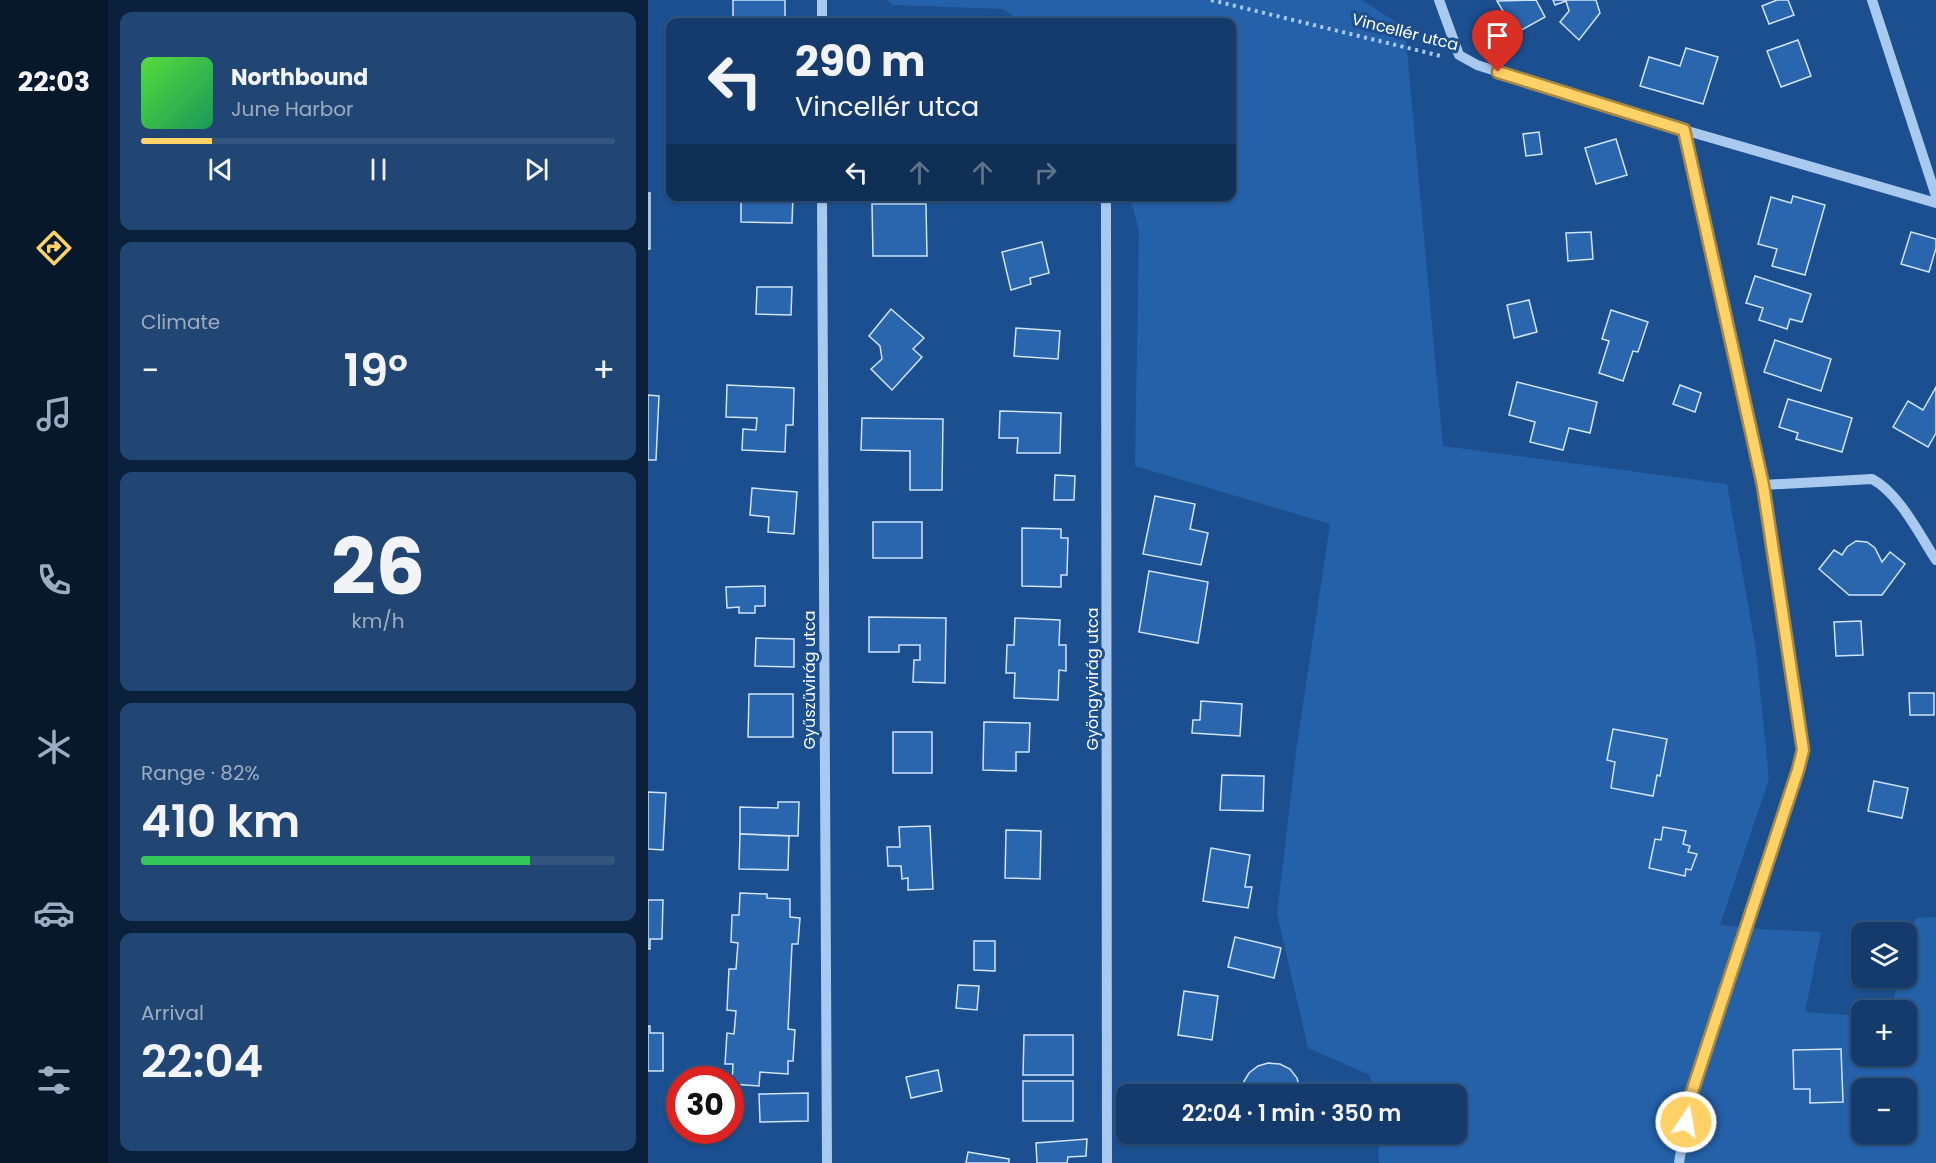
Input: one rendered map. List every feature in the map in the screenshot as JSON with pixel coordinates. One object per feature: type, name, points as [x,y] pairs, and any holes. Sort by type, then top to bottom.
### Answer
[{"type":"street","points":[[822,0],[822,18]]},
{"type":"street","name":"Vincellér utca","points":[[1440,0],[1460,55],[1477,65],[1684,130],[1936,203]]},
{"type":"street","points":[[1872,0],[1936,196]]},
{"type":"street","points":[[1679,1163],[1689,1101],[1803,750],[1763,485],[1684,130]]},
{"type":"street","name":"Gyűszűvirág utca","points":[[822,201],[827,1163]]},
{"type":"street","name":"Gyöngyvirág utca","points":[[1106,201],[1107,1163]]},
{"type":"street","points":[[1763,485],[1872,479],[1882,484],[1891,494],[1936,560]]},
{"type":"path","name":"Vincellér utca","points":[[1211,0],[1442,57]]},
{"type":"shaded area","points":[[887,0],[1362,0],[1405,28],[1443,446],[1727,484],[1756,650],[1769,779],[1720,925],[1821,932],[1805,1012],[1851,1015],[1851,1066],[1917,1066],[1917,1000],[1893,1000],[1896,988],[1917,988],[1916,918],[1936,917],[1936,1163],[1379,1163],[1378,1144],[1467,1144],[1467,1084],[1371,1084],[1370,1075],[1308,1048],[1277,914],[1297,744],[1330,524],[1135,466],[1139,231],[1131,201],[1236,201],[1236,18],[1016,18],[1003,9],[893,5]]},
{"type":"building","points":[[733,0],[785,0],[785,18],[733,18]]},
{"type":"building","points":[[1536,0],[1545,17],[1507,38],[1495,16],[1503,11],[1497,1]]},
{"type":"building","points":[[1553,0],[1596,0],[1600,13],[1579,40],[1560,22],[1569,11],[1566,1],[1555,5]]},
{"type":"building","points":[[1777,0],[1788,0],[1794,15],[1769,24],[1762,6]]},
{"type":"building","points":[[1798,40],[1811,76],[1781,87],[1767,51]]},
{"type":"building","points":[[1686,48],[1718,57],[1703,104],[1640,86],[1649,57],[1680,66]]},
{"type":"building","points":[[1539,132],[1542,154],[1526,156],[1523,134]]},
{"type":"building","points":[[1616,139],[1627,175],[1596,184],[1585,148]]},
{"type":"building","points":[[648,193],[650,193],[650,249],[648,249]]},
{"type":"building","points":[[1793,196],[1825,205],[1805,275],[1772,266],[1777,249],[1758,244],[1771,197],[1791,203]]},
{"type":"building","points":[[741,201],[793,201],[792,223],[741,222]]},
{"type":"building","points":[[872,204],[926,204],[927,256],[873,256]]},
{"type":"building","points":[[1591,232],[1593,259],[1568,261],[1566,233]]},
{"type":"building","points":[[1911,232],[1936,239],[1936,248],[1929,272],[1901,264]]},
{"type":"building","points":[[1042,242],[1049,273],[1030,278],[1031,284],[1011,290],[1002,252]]},
{"type":"building","points":[[1755,276],[1811,294],[1802,322],[1790,319],[1787,329],[1759,320],[1763,308],[1746,303]]},
{"type":"building","points":[[757,287],[792,287],[791,315],[756,314]]},
{"type":"building","points":[[1529,300],[1537,332],[1514,338],[1507,305]]},
{"type":"building","points":[[891,309],[924,338],[913,349],[922,357],[892,390],[871,369],[882,359],[880,346],[869,336]]},
{"type":"building","points":[[1611,310],[1648,322],[1638,352],[1633,351],[1623,381],[1599,373],[1609,341],[1602,339]]},
{"type":"building","points":[[1016,328],[1060,331],[1058,359],[1014,356]]},
{"type":"building","points":[[1775,340],[1831,359],[1821,391],[1764,372]]},
{"type":"building","points":[[1517,382],[1597,402],[1590,433],[1569,428],[1563,450],[1530,442],[1535,422],[1509,415]]},
{"type":"building","points":[[727,385],[794,388],[793,425],[786,425],[785,452],[742,450],[743,429],[756,430],[757,418],[726,417]]},
{"type":"building","points":[[1680,385],[1701,393],[1695,412],[1673,404]]},
{"type":"building","points":[[1936,387],[1936,433],[1928,447],[1893,427],[1908,401],[1923,410]]},
{"type":"building","points":[[648,395],[659,396],[656,460],[648,460]]},
{"type":"building","points":[[1788,399],[1852,418],[1842,452],[1796,439],[1798,433],[1779,427]]},
{"type":"building","points":[[1000,411],[1061,413],[1060,453],[1017,453],[1018,438],[999,438]]},
{"type":"building","points":[[862,418],[943,419],[942,490],[910,490],[910,451],[861,450]]},
{"type":"building","points":[[1055,475],[1075,476],[1074,500],[1054,500]]},
{"type":"building","points":[[752,488],[797,492],[794,534],[768,532],[769,517],[750,515]]},
{"type":"building","points":[[1155,496],[1195,504],[1190,529],[1208,533],[1201,565],[1143,554]]},
{"type":"building","points":[[873,522],[922,522],[922,558],[873,558]]},
{"type":"building","points":[[1022,528],[1061,529],[1061,538],[1068,538],[1067,575],[1061,575],[1061,587],[1022,586]]},
{"type":"building","points":[[1856,541],[1867,542],[1875,548],[1882,562],[1890,552],[1905,564],[1882,595],[1849,595],[1819,569],[1834,550],[1842,555],[1847,547]]},
{"type":"building","points":[[1149,571],[1208,582],[1198,643],[1139,632]]},
{"type":"building","points":[[765,586],[765,606],[755,606],[755,613],[739,613],[739,607],[727,608],[726,587]]},
{"type":"building","points":[[869,617],[946,618],[945,683],[913,682],[914,660],[920,660],[920,645],[899,645],[899,652],[869,652]]},
{"type":"building","points":[[1015,618],[1060,620],[1059,645],[1066,645],[1066,671],[1059,670],[1058,700],[1014,698],[1015,673],[1006,673],[1007,645],[1014,645]]},
{"type":"building","points":[[1861,621],[1863,655],[1836,656],[1834,622]]},
{"type":"building","points":[[756,638],[794,639],[794,667],[755,666]]},
{"type":"building","points":[[1909,693],[1934,693],[1934,715],[1910,715]]},
{"type":"building","points":[[749,694],[793,694],[793,737],[748,737]]},
{"type":"building","points":[[1201,701],[1242,704],[1240,736],[1192,733],[1193,720],[1200,720]]},
{"type":"building","points":[[984,722],[1030,723],[1029,752],[1016,752],[1016,771],[983,770]]},
{"type":"building","points":[[1613,729],[1667,739],[1660,776],[1657,775],[1653,796],[1611,788],[1615,762],[1607,760]]},
{"type":"building","points":[[893,732],[932,732],[932,773],[893,773]]},
{"type":"building","points":[[1222,775],[1264,776],[1263,811],[1220,810]]},
{"type":"building","points":[[1874,781],[1908,788],[1902,818],[1868,811]]},
{"type":"building","points":[[648,792],[666,793],[663,850],[648,849]]},
{"type":"building","points":[[778,802],[799,802],[798,836],[740,834],[740,807],[778,808]]},
{"type":"building","points":[[930,826],[933,889],[908,890],[908,878],[902,879],[901,866],[888,866],[887,847],[900,847],[899,827]]},
{"type":"building","points":[[1663,827],[1686,831],[1683,844],[1690,846],[1688,852],[1697,854],[1691,870],[1686,869],[1685,876],[1649,868],[1655,839],[1661,840]]},
{"type":"building","points":[[1006,830],[1041,831],[1040,879],[1005,878]]},
{"type":"building","points":[[740,834],[789,836],[788,870],[739,869]]},
{"type":"building","points":[[1211,848],[1250,855],[1245,887],[1252,887],[1248,908],[1203,901]]},
{"type":"building","points":[[740,893],[767,894],[767,898],[790,899],[790,917],[800,918],[798,944],[792,944],[788,1029],[795,1030],[793,1061],[788,1061],[788,1074],[760,1072],[759,1086],[744,1085],[744,1066],[725,1064],[727,1033],[734,1034],[736,1011],[727,1010],[729,969],[736,969],[738,943],[731,942],[732,915],[739,915]]},
{"type":"building","points":[[648,900],[663,900],[662,939],[650,939],[650,949],[648,949]]},
{"type":"building","points":[[1235,937],[1281,948],[1274,978],[1228,967]]},
{"type":"building","points":[[974,941],[995,941],[995,971],[974,970]]},
{"type":"building","points":[[958,985],[979,986],[977,1010],[956,1008]]},
{"type":"building","points":[[1184,991],[1218,996],[1212,1040],[1178,1035]]},
{"type":"building","points":[[648,1026],[650,1026],[650,1033],[663,1033],[663,1071],[648,1071]]},
{"type":"building","points":[[1024,1035],[1073,1035],[1073,1075],[1023,1075]]},
{"type":"building","points":[[1841,1049],[1843,1102],[1810,1103],[1810,1089],[1794,1089],[1793,1050]]},
{"type":"building","points":[[1268,1063],[1280,1064],[1290,1069],[1299,1084],[1243,1084],[1249,1073],[1258,1066]]},
{"type":"building","points":[[938,1070],[942,1091],[911,1098],[906,1077]]},
{"type":"building","points":[[1023,1081],[1073,1081],[1073,1121],[1023,1121]]},
{"type":"building","points":[[808,1093],[808,1121],[760,1122],[759,1094]]},
{"type":"building","points":[[1087,1139],[1086,1156],[1068,1157],[1067,1163],[1037,1163],[1036,1143]]},
{"type":"building","points":[[968,1152],[1009,1159],[1009,1163],[966,1163]]},
{"type":"route","points":[[1498,72],[1684,130],[1763,485],[1803,750],[1689,1101],[1686,1122]]}]
